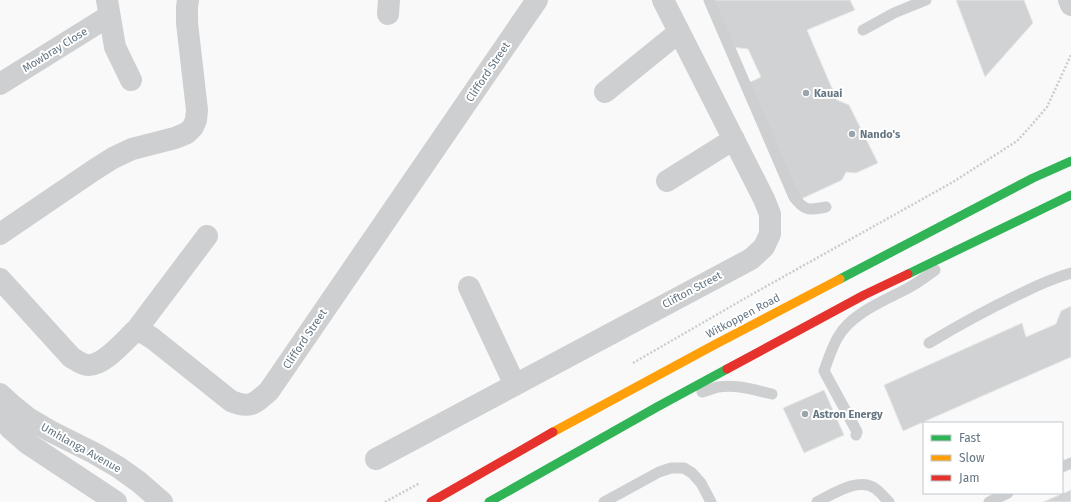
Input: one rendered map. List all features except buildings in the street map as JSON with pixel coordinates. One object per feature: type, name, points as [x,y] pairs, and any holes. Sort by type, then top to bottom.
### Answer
[{"type":"main road","points":[[1033,178],[1071,152]]},
{"type":"main road","name":"Witkoppen Road","points":[[431,502],[568,423],[714,344],[1033,178],[1071,160]]},
{"type":"main road","points":[[488,502],[657,407],[864,295],[1020,218],[1071,195]]},
{"type":"main road","points":[[1020,218],[1071,201]]},
{"type":"street","points":[[0,234],[113,158],[132,149],[175,138],[187,132],[192,127],[196,120],[197,110],[187,23],[188,0]]},
{"type":"street","name":"Clifford Street","points":[[137,329],[152,338],[231,401],[241,405],[252,404],[269,391],[537,0]]},
{"type":"street","name":"Clifton Street","points":[[376,459],[751,259],[764,247],[770,234],[770,214],[764,199],[662,0]]},
{"type":"street","points":[[1069,0],[1071,5]]},
{"type":"street","points":[[108,8],[115,47],[132,80]]},
{"type":"street","name":"Mowbray Close","points":[[0,84],[108,8]]},
{"type":"street","points":[[605,92],[679,32]]},
{"type":"street","points":[[667,181],[734,139]]},
{"type":"street","points":[[0,279],[71,357],[88,365],[97,363],[106,358],[137,329],[207,236]]},
{"type":"street","points":[[469,287],[515,385]]},
{"type":"street","name":"Umhlanga Avenue","points":[[0,394],[28,418],[118,467],[139,482],[162,502]]},
{"type":"street","name":"Umhlanga Avenue","points":[[4,424],[27,443],[116,502]]},
{"type":"lane","points":[[709,0],[794,197],[800,205],[808,209],[826,207]]},
{"type":"lane","points":[[863,30],[894,13],[926,0]]},
{"type":"lane","points":[[856,436],[857,432],[824,371],[838,336],[850,322],[880,302],[925,278],[961,248]]},
{"type":"lane","points":[[929,343],[961,323],[1056,277],[1071,273]]},
{"type":"lane","points":[[657,407],[717,387],[745,387],[772,394]]},
{"type":"lane","points":[[604,502],[659,472],[672,468],[684,468],[692,472],[701,483],[711,502]]},
{"type":"lane","points":[[817,502],[848,486],[862,484],[875,488],[889,502]]},
{"type":"lane","points":[[989,502],[1006,494]]},
{"type":"path","points":[[632,364],[756,292],[953,182],[1017,141],[1047,107],[1071,55]]},
{"type":"path","points":[[385,502],[426,480]]},
{"type":"traffic: fast","points":[[840,279],[1033,178],[1071,161]]},
{"type":"traffic: fast","points":[[908,274],[1071,195]]},
{"type":"traffic: fast","points":[[489,502],[727,369]]},
{"type":"traffic: slow","points":[[553,432],[840,279]]},
{"type":"traffic: jam","points":[[727,369],[864,295],[908,274]]},
{"type":"traffic: jam","points":[[431,502],[553,432]]},
{"type":"place","name":"Kauai","points":[[806,93]]},
{"type":"place","name":"Nando's","points":[[852,134]]},
{"type":"place","name":"Astron Energy","points":[[805,414]]}]
